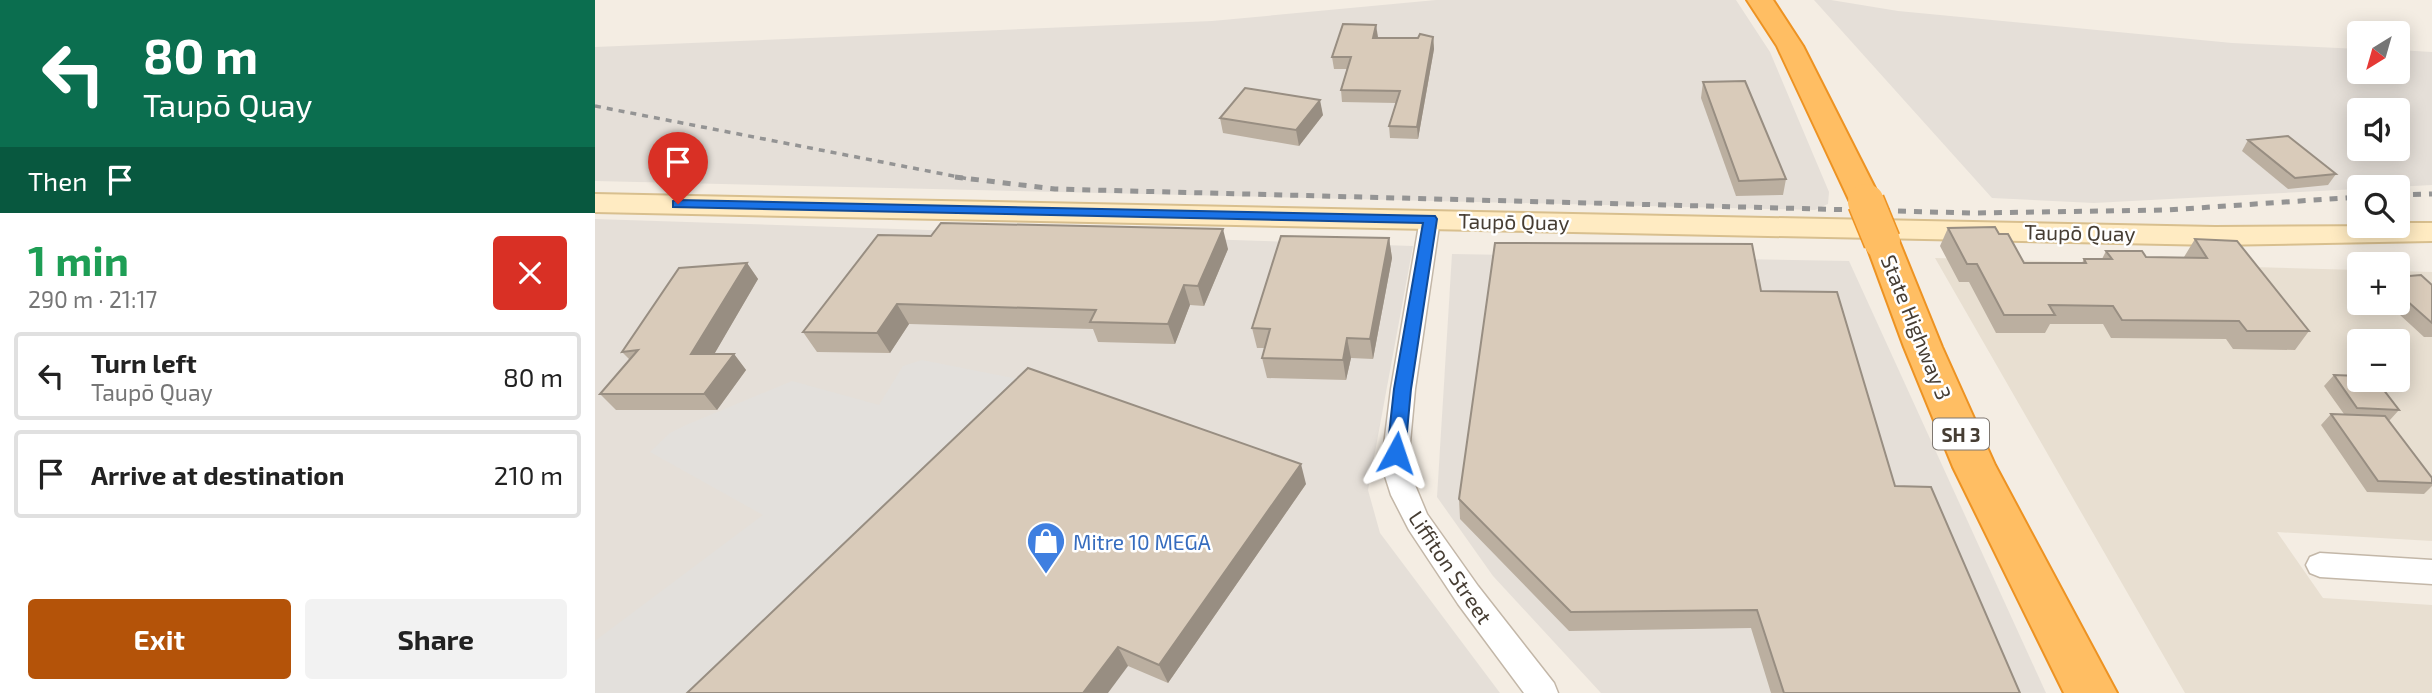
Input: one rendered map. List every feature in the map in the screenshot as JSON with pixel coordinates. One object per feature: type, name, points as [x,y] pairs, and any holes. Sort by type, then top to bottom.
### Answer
[{"type":"highway","name":"State Highway 3","points":[[1761,1],[1795,57],[1866,202],[1923,347],[1975,467],[2091,693]]},
{"type":"street","name":"Taupō Quay","points":[[595,203],[2267,236],[2432,232]]},
{"type":"street","name":"Liffiton Street","points":[[1430,219],[1403,389],[1396,453],[1397,474],[1403,495],[1418,522],[1468,595],[1543,693]]},
{"type":"street","points":[[2320,565],[2432,572]]},
{"type":"shaded area","points":[[1436,0],[1736,0],[1770,52],[1829,192],[1828,204],[1815,210],[595,181],[595,47],[1212,21]]},
{"type":"shaded area","points":[[1814,0],[1831,0],[1898,11],[2232,43],[2347,48],[2347,84],[2410,84],[2410,51],[2432,52],[2432,185],[2410,186],[2410,175],[2347,175],[2347,190],[2094,203],[1992,198]]},
{"type":"shaded area","points":[[595,219],[1413,246],[1368,490],[1380,533],[1500,693],[595,693]]},
{"type":"shaded area","points":[[1452,254],[1849,261],[2046,693],[1601,693],[1493,576],[1437,497]]},
{"type":"shaded area","points":[[1935,258],[2347,270],[2347,315],[2410,315],[2410,271],[2432,272],[2432,541],[2277,532],[2323,598],[2432,605],[2432,693],[2185,693]]},
{"type":"shaded area","points":[[922,360],[1028,381],[700,693],[595,693],[595,641],[763,515],[650,452],[670,433],[686,425],[792,381],[879,405],[903,366]]},
{"type":"building","points":[[1343,24],[1376,25],[1373,38],[1418,38],[1420,34],[1433,37],[1417,127],[1389,126],[1400,91],[1341,90],[1351,57],[1332,57]]},
{"type":"building","points":[[1745,81],[1786,179],[1739,181],[1703,82]]},
{"type":"building","points":[[1245,88],[1320,100],[1296,130],[1220,118]]},
{"type":"building","points":[[2288,136],[2336,174],[2295,178],[2248,140]]},
{"type":"building","points":[[941,223],[1223,229],[1198,286],[1184,285],[1168,324],[1090,322],[1096,310],[897,304],[877,333],[803,332],[878,235],[931,236]]},
{"type":"building","points":[[1995,227],[1999,234],[2008,234],[2024,263],[2086,263],[2084,259],[2112,259],[2106,251],[2142,251],[2146,257],[2207,258],[2195,239],[2237,241],[2309,331],[2247,331],[2239,321],[2122,320],[2113,306],[2049,305],[2055,315],[2004,315],[1977,264],[1967,264],[1948,228]]},
{"type":"building","points":[[1281,236],[1389,238],[1370,339],[1347,338],[1343,360],[1262,358],[1270,329],[1252,328]]},
{"type":"building","points":[[1495,243],[1752,244],[1761,291],[1837,292],[1895,486],[1931,487],[2020,693],[1784,693],[1757,610],[1571,612],[1459,499]]},
{"type":"building","points":[[747,263],[691,354],[734,354],[704,394],[600,394],[638,350],[622,352],[679,268]]},
{"type":"building","points":[[2421,275],[2432,285],[2432,323],[2410,304],[2410,276]]},
{"type":"building","name":"Mitre 10 MEGA","points":[[1028,368],[1301,464],[1159,665],[1118,647],[1083,693],[687,693]]},
{"type":"building","points":[[2334,375],[2347,376],[2347,392],[2385,392],[2399,410],[2357,408]]},
{"type":"building","points":[[2331,414],[2385,416],[2432,478],[2432,483],[2378,481]]},
{"type":"railway","points":[[595,106],[965,178]]},
{"type":"railway","points":[[955,177],[965,178]]},
{"type":"railway","points":[[965,178],[1055,189],[1971,213],[2167,210],[2347,198]]},
{"type":"railway","points":[[965,178],[969,179]]},
{"type":"railway","points":[[2410,195],[2432,194]]},
{"type":"place","name":"Mitre 10 MEGA","points":[[1046,575]]},
{"type":"route","points":[[678,204],[1430,219],[1403,389],[1396,453]]}]
